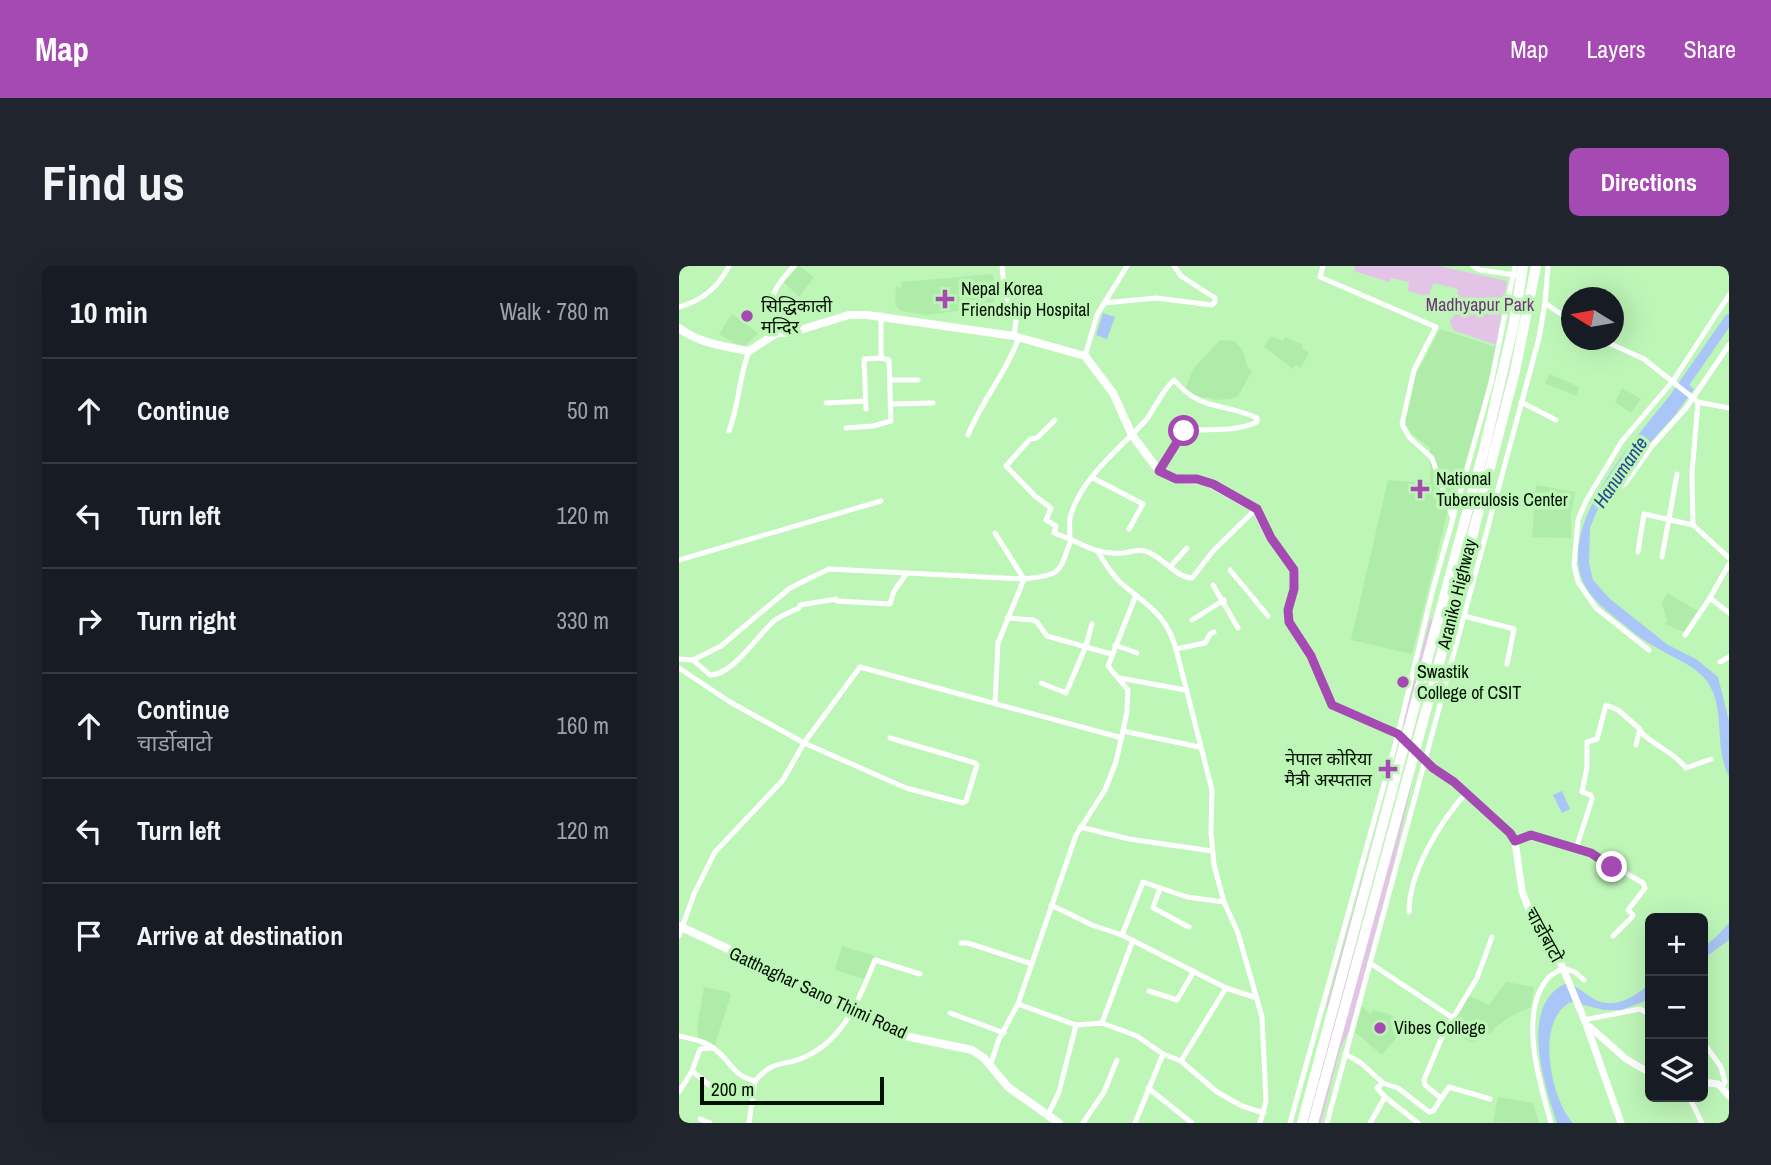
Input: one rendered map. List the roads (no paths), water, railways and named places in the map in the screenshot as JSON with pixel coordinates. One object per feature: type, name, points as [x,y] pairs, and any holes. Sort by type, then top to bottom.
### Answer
[{"type":"highway","name":"Araniko Highway","points":[[1313,1123],[1420,755],[1515,371],[1536,266]]},
{"type":"highway","name":"Araniko Highway","points":[[1302,1123],[1402,738],[1485,446],[1514,323],[1520,273]]},
{"type":"main road","points":[[679,328],[708,342],[749,351],[777,333],[790,333],[849,315],[881,316],[1016,336],[1085,356],[1112,393],[1132,435],[1159,471],[1176,479],[1197,479],[1213,484],[1257,509],[1271,538],[1294,570],[1294,589],[1288,610],[1289,622],[1316,666],[1330,701],[1341,710],[1402,738]]},
{"type":"main road","name":"Gatthaghar Sano Thimi Road","points":[[680,930],[855,1008],[905,1036],[972,1050],[979,1054],[1008,1087],[1059,1123]]},
{"type":"street","points":[[679,307],[707,295],[723,278],[729,266]]},
{"type":"street","points":[[777,333],[770,316],[773,292],[794,266]]},
{"type":"street","points":[[968,435],[985,398],[1013,355],[1017,321],[1005,294],[1002,266]]},
{"type":"street","points":[[1085,356],[1094,323],[1127,266]]},
{"type":"street","points":[[1104,303],[1156,298],[1212,305],[1215,302],[1215,298],[1181,276],[1174,266]]},
{"type":"street","points":[[1323,266],[1320,277],[1436,327],[1414,370],[1402,424],[1409,437],[1432,458],[1453,519]]},
{"type":"street","points":[[1473,266],[1480,270],[1520,273]]},
{"type":"street","points":[[1515,266],[1520,273]]},
{"type":"street","points":[[1327,1123],[1370,963],[1420,755],[1464,616],[1539,338],[1548,266]]},
{"type":"street","points":[[1290,1123],[1402,738],[1433,589],[1520,273]]},
{"type":"street","points":[[1649,650],[1596,608],[1587,597],[1578,582],[1574,565],[1574,544],[1582,510],[1591,491],[1628,434],[1675,382],[1729,295]]},
{"type":"street","points":[[1545,303],[1561,314]]},
{"type":"street","points":[[881,316],[881,358]]},
{"type":"street","points":[[1619,487],[1625,484],[1652,446],[1694,398],[1729,345]]},
{"type":"street","points":[[1624,350],[1644,359],[1694,398],[1729,408]]},
{"type":"street","points":[[729,431],[749,351]]},
{"type":"street","points":[[846,428],[873,426],[891,421],[889,360],[864,359],[866,409]]},
{"type":"street","points":[[890,380],[918,380]]},
{"type":"street","points":[[679,659],[693,660],[721,646],[790,588],[829,569],[1024,579],[1058,572],[1071,540],[1070,520],[1083,491],[1120,445],[1154,410],[1164,391],[1174,380],[1186,395],[1257,418],[1257,422],[1249,426],[1226,430],[1184,431],[1159,471]]},
{"type":"street","points":[[1693,525],[1694,398]]},
{"type":"street","points":[[826,403],[865,401]]},
{"type":"street","points":[[1521,402],[1556,420]]},
{"type":"street","points":[[890,404],[933,403]]},
{"type":"street","points":[[1055,420],[1037,438],[1030,439],[1006,466],[1035,496],[1051,508],[1046,520],[1056,526],[1053,533],[1108,554],[1144,551],[1158,556],[1182,575],[1192,578],[1214,551],[1257,509]]},
{"type":"street","points":[[1663,557],[1677,474]]},
{"type":"street","points":[[1093,478],[1143,504],[1129,529]]},
{"type":"street","points":[[679,560],[881,501]]},
{"type":"street","points":[[1638,552],[1644,514],[1693,525],[1729,558]]},
{"type":"street","points":[[995,533],[1024,579]]},
{"type":"street","points":[[1170,566],[1187,548]]},
{"type":"street","points":[[1098,552],[1111,573],[1158,613],[1171,631],[1212,790],[1212,851],[1224,902],[1238,933],[1257,998],[1264,1035],[1266,1101],[1260,1123]]},
{"type":"street","points":[[1685,635],[1729,564]]},
{"type":"street","points":[[1230,570],[1268,616]]},
{"type":"street","points":[[693,660],[710,675],[717,675],[733,664],[776,619],[800,605],[836,598],[837,601],[890,604],[894,591],[907,573]]},
{"type":"street","points":[[995,703],[998,643],[1024,579]]},
{"type":"street","points":[[1213,585],[1238,628]]},
{"type":"street","points":[[990,1066],[996,1045],[1019,1004],[1080,827],[1105,790],[1116,762],[1129,696],[1120,678],[1108,669],[1111,654],[1136,595]]},
{"type":"street","points":[[1710,598],[1729,613]]},
{"type":"street","points":[[1192,620],[1224,600]]},
{"type":"street","points":[[1464,616],[1513,627],[1514,636],[1507,664]]},
{"type":"street","points":[[1007,618],[1033,620],[1047,636],[1111,654]]},
{"type":"street","points":[[1041,683],[1066,693],[1086,646],[1092,624]]},
{"type":"street","points":[[1176,649],[1205,643],[1214,632]]},
{"type":"street","points":[[1115,645],[1137,653]]},
{"type":"street","points":[[1720,662],[1729,657]]},
{"type":"street","points":[[680,930],[715,852],[783,780],[804,743],[860,667],[1122,738]]},
{"type":"street","points":[[679,668],[730,702],[804,743],[906,788],[963,803],[966,801],[975,764],[890,738]]},
{"type":"street","points":[[1120,678],[1185,690]]},
{"type":"street","points":[[1576,849],[1592,799],[1591,795],[1582,792],[1587,767],[1587,741],[1597,739],[1605,706],[1618,709],[1648,739],[1682,762],[1686,768],[1711,759]]},
{"type":"street","points":[[1123,731],[1199,747]]},
{"type":"street","points":[[1636,745],[1641,732]]},
{"type":"street","points":[[1402,738],[1510,833],[1515,841],[1531,835],[1591,853],[1634,877],[1645,888],[1628,910],[1633,915],[1632,918],[1613,936]]},
{"type":"street","points":[[1409,912],[1411,888],[1424,857],[1466,793]]},
{"type":"street","points":[[1080,827],[1129,839],[1212,851]]},
{"type":"street","name":"चार्डोबाटो","points":[[1515,841],[1522,891],[1529,910],[1554,950],[1585,1022]]},
{"type":"street","points":[[1122,935],[1143,882],[1187,897],[1224,902]]},
{"type":"street","points":[[1160,888],[1153,908],[1189,927]]},
{"type":"street","points":[[1051,905],[1092,925],[1122,935],[1226,988],[1257,998]]},
{"type":"street","points":[[1441,1098],[1425,1085],[1424,1080],[1444,1032],[1477,978],[1492,937]]},
{"type":"street","points":[[1102,1023],[1132,940]]},
{"type":"street","points":[[961,943],[1033,964]]},
{"type":"street","points":[[749,1123],[755,1081],[773,1064],[793,1062],[811,1054],[838,1033],[855,1008],[875,960],[920,974]]},
{"type":"street","points":[[1370,963],[1453,1018]]},
{"type":"street","points":[[1551,1123],[1534,1050],[1534,1017],[1539,997],[1549,977],[1564,970],[1575,972],[1584,981]]},
{"type":"street","points":[[1149,991],[1169,1000],[1177,1000],[1194,971]]},
{"type":"street","points":[[1181,1061],[1226,988]]},
{"type":"street","points":[[1019,1004],[1076,1025],[1102,1023],[1137,1036],[1163,1054],[1181,1061],[1217,1091],[1241,1105],[1264,1113]]},
{"type":"street","points":[[1585,1022],[1640,1009],[1645,1012]]},
{"type":"street","points":[[950,1013],[1004,1033]]},
{"type":"street","points":[[1585,1022],[1626,1059],[1645,1070]]},
{"type":"street","points":[[1585,1022],[1621,1123]]},
{"type":"street","points":[[1048,1115],[1059,1093],[1076,1025]]},
{"type":"street","points":[[679,1036],[701,1041],[715,1048],[742,1077],[755,1081]]},
{"type":"street","points":[[679,1092],[692,1071],[700,1049],[715,1048]]},
{"type":"street","points":[[1708,1049],[1721,1067],[1725,1082],[1722,1087]]},
{"type":"street","points":[[1135,1123],[1163,1054]]},
{"type":"street","points":[[1345,1054],[1361,1063],[1383,1083],[1398,1088],[1429,1112],[1433,1111],[1446,1089],[1452,1087],[1490,1099]]},
{"type":"street","points":[[1083,1123],[1104,1092],[1117,1060]]},
{"type":"street","points":[[692,1071],[713,1088],[722,1091]]},
{"type":"street","points":[[1383,1083],[1377,1088],[1417,1123]]},
{"type":"street","points":[[1708,1084],[1722,1087],[1729,1096]]},
{"type":"street","points":[[1148,1088],[1192,1123]]},
{"type":"street","points":[[1370,1123],[1385,1097]]},
{"type":"street","points":[[1692,1102],[1702,1123]]},
{"type":"street","points":[[700,1119],[710,1123]]},
{"type":"water","points":[[1103,313],[1115,317],[1107,339],[1096,335]]},
{"type":"water","points":[[1682,379],[1694,389],[1629,472],[1617,482],[1597,511],[1590,528],[1589,563],[1593,580],[1610,599],[1668,645],[1696,659],[1718,677],[1729,721],[1729,776],[1724,765],[1716,702],[1706,680],[1689,665],[1642,639],[1600,604],[1585,586],[1578,560],[1581,533],[1608,476]]},
{"type":"water","points":[[1562,791],[1570,809],[1562,813],[1553,795]]},
{"type":"water","points":[[1729,923],[1729,940],[1708,955],[1708,943]]},
{"type":"water","points":[[1567,983],[1600,1002],[1615,1003],[1631,997],[1645,987],[1645,1001],[1621,1010],[1604,1010],[1571,1002],[1560,1011],[1553,1025],[1550,1061],[1558,1097],[1573,1123],[1557,1123],[1542,1068],[1539,1027],[1543,1009],[1552,994]]},
{"type":"waterway","name":"Hanumante","points":[[1677,394],[1729,319]]},
{"type":"place","name":"Nepal Korea Friendship Hospital","points":[[945,299]]},
{"type":"place","name":"सिद्धिकाली मन्दिर","points":[[747,316]]},
{"type":"place","name":"National Tuberculosis Center","points":[[1420,489]]},
{"type":"place","name":"Swastik College of CSIT","points":[[1403,682]]},
{"type":"place","name":"नेपाल कोरिया मैत्री अस्पताल","points":[[1388,769]]},
{"type":"place","name":"Vibes College","points":[[1380,1028]]},
{"type":"park label","name":"Madhyapur Park","points":[[1480,305]]}]
